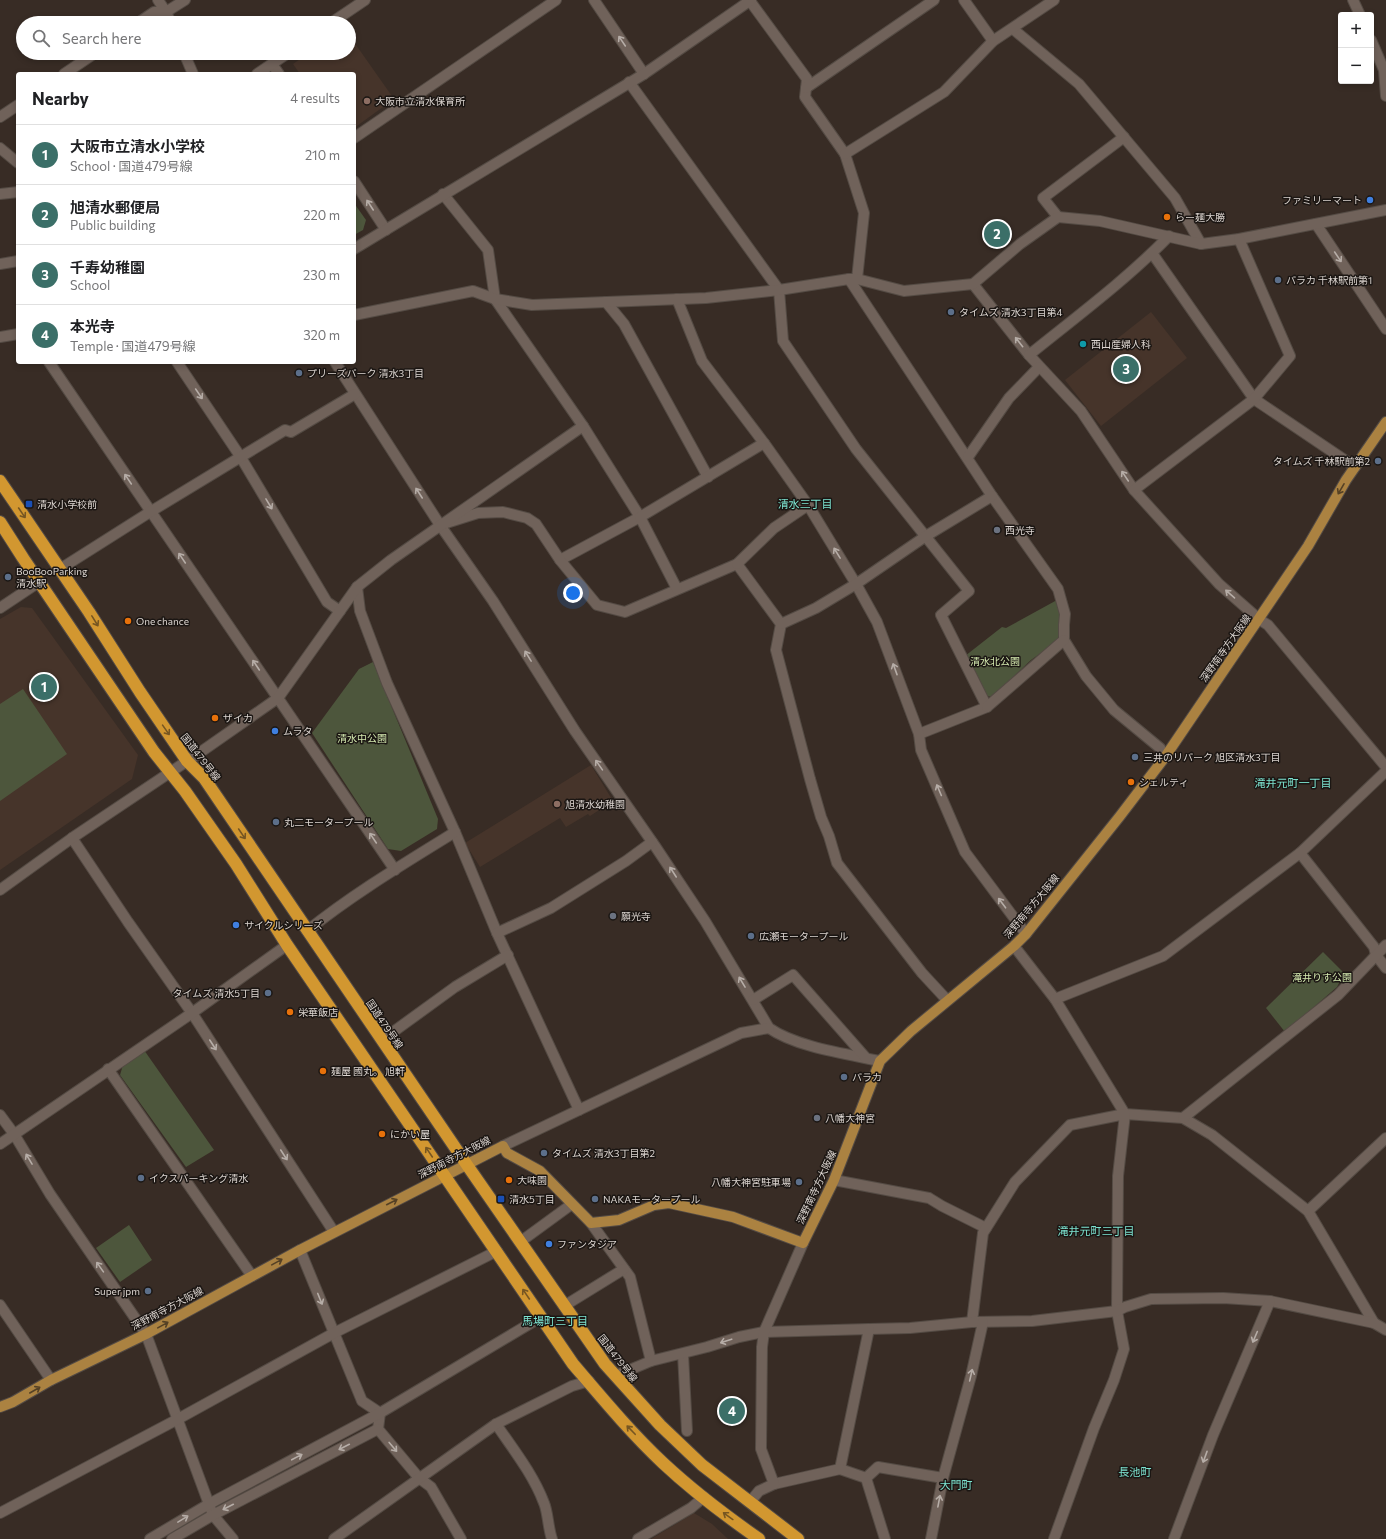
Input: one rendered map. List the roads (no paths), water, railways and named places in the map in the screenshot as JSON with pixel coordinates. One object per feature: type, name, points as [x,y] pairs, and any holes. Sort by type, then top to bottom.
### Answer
[{"type":"highway","name":"国道479号線","points":[[0,481],[89,612],[140,692],[187,761],[204,778],[467,1165],[564,1306],[615,1376],[643,1408],[702,1465],[798,1539]]},
{"type":"highway","points":[[0,522],[154,752],[185,791],[236,864],[287,945],[573,1364],[620,1419],[658,1457],[704,1497],[759,1539]]},
{"type":"main road","name":"深野南寺方大阪線","points":[[803,1243],[834,1180],[880,1061],[911,1031],[1014,946],[1026,934],[1120,816],[1164,757],[1208,692],[1260,620],[1308,546],[1355,467],[1386,422]]},
{"type":"main road","name":"深野南寺方大阪線","points":[[0,1407],[14,1402],[51,1380],[146,1334],[334,1232],[503,1146],[508,1152],[540,1171],[591,1223]]},
{"type":"main road","points":[[591,1223],[619,1220],[654,1205],[669,1203],[733,1217],[803,1243]]},
{"type":"street","points":[[158,0],[168,16]]},
{"type":"street","points":[[148,16],[154,12],[166,12],[185,0]]},
{"type":"street","points":[[341,16],[365,0]]},
{"type":"street","points":[[356,137],[556,0]]},
{"type":"street","points":[[594,0],[644,74]]},
{"type":"street","points":[[356,248],[644,74],[751,0],[807,79],[805,97],[846,154],[864,213],[853,279],[992,496],[1058,589],[1066,614],[1064,640],[1086,676],[1114,710],[1160,748],[1164,757]]},
{"type":"street","points":[[806,88],[934,0]]},
{"type":"street","points":[[964,0],[993,41]]},
{"type":"street","points":[[846,154],[944,92],[993,41],[1054,0]]},
{"type":"street","points":[[1353,0],[1359,12]]},
{"type":"street","points":[[1013,29],[1079,84],[1175,198],[1201,244]]},
{"type":"street","points":[[1374,47],[1384,70],[1386,96]]},
{"type":"street","points":[[67,72],[85,60]]},
{"type":"street","points":[[187,60],[192,72]]},
{"type":"street","points":[[259,72],[278,60]]},
{"type":"street","points":[[272,64],[278,72]]},
{"type":"street","points":[[629,82],[779,290],[783,341],[856,449],[969,590],[940,615],[987,707]]},
{"type":"street","points":[[0,117],[16,106]]},
{"type":"street","points":[[1058,217],[1043,198],[1124,137]]},
{"type":"street","points":[[0,148],[16,161]]},
{"type":"street","points":[[356,184],[386,230]]},
{"type":"street","points":[[0,194],[16,192]]},
{"type":"street","points":[[443,194],[488,250],[495,299],[583,426],[640,516],[677,589]]},
{"type":"street","points":[[356,315],[473,292],[495,299],[532,305],[706,298],[779,290],[853,279],[904,291],[973,284],[1020,244],[1058,217],[1100,221],[1201,244],[1239,239],[1386,210]]},
{"type":"street","points":[[1316,224],[1386,330]]},
{"type":"street","points":[[1029,355],[1098,300],[1152,253],[1169,236]]},
{"type":"street","points":[[1134,490],[1254,399],[1290,356],[1239,239]]},
{"type":"street","points":[[1152,253],[1254,399],[1355,467]]},
{"type":"street","points":[[0,264],[16,261]]},
{"type":"street","points":[[973,284],[1039,367],[1081,411],[1134,490],[1219,584],[1260,620],[1268,625],[1386,767]]},
{"type":"street","points":[[677,299],[702,360],[808,505],[856,584],[877,622],[919,734],[921,750],[965,852],[1026,934]]},
{"type":"street","points":[[606,302],[624,324],[708,477]]},
{"type":"street","points":[[0,337],[16,334]]},
{"type":"street","points":[[50,364],[395,870]]},
{"type":"street","points":[[178,364],[240,456],[327,602],[340,611]]},
{"type":"street","points":[[336,364],[440,525],[493,601],[575,731],[705,921],[769,1028],[780,1036],[826,1050],[880,1061]]},
{"type":"street","points":[[968,457],[1009,398],[1039,367]]},
{"type":"street","points":[[60,569],[240,456],[285,430],[291,432],[355,394]]},
{"type":"street","points":[[0,890],[72,838],[278,698],[357,587],[391,560],[440,525],[583,426]]},
{"type":"street","points":[[560,560],[708,477],[764,443]]},
{"type":"street","points":[[780,624],[816,608],[856,584],[926,536],[992,496]]},
{"type":"street","points":[[440,525],[478,513],[503,512],[527,518],[536,524],[560,560],[597,605],[625,612],[737,564],[774,528],[808,505]]},
{"type":"street","points":[[737,564],[780,624],[776,650],[810,779],[837,863],[922,973],[947,1000]]},
{"type":"street","points":[[0,608],[39,582]]},
{"type":"street","points":[[357,587],[360,611],[387,684],[454,832],[497,933],[579,1110]]},
{"type":"street","points":[[919,734],[987,707],[1064,640]]},
{"type":"street","points":[[1055,999],[1163,956],[1300,852],[1386,771]]},
{"type":"street","points":[[307,931],[320,920],[454,832]]},
{"type":"street","points":[[72,838],[128,922],[192,1013],[334,1232]]},
{"type":"street","points":[[497,933],[551,908],[626,861],[652,842]]},
{"type":"street","points":[[1300,852],[1374,947],[1376,955],[1386,968]]},
{"type":"street","points":[[0,1144],[192,1013],[287,945]]},
{"type":"street","points":[[1183,1118],[1338,995],[1386,945]]},
{"type":"street","points":[[1014,946],[1055,999],[1125,1114],[1118,1176],[1117,1311],[1124,1349],[1114,1380],[1094,1428],[1054,1539]]},
{"type":"street","points":[[382,1040],[455,987],[508,955]]},
{"type":"street","points":[[753,1000],[793,975],[866,1058]]},
{"type":"street","points":[[503,1146],[741,1033],[769,1028]]},
{"type":"street","points":[[108,1069],[252,1276]]},
{"type":"street","points":[[972,1322],[983,1233],[1015,1182],[1070,1125],[1125,1114],[1183,1118],[1212,1135],[1308,1211],[1374,1324]]},
{"type":"street","points":[[0,1115],[14,1134],[50,1194],[146,1334],[209,1504],[214,1515],[233,1539]]},
{"type":"street","points":[[1308,1211],[1386,1138]]},
{"type":"street","points":[[834,1180],[929,1198],[986,1228]]},
{"type":"street","points":[[520,1242],[572,1204]]},
{"type":"street","points":[[591,1223],[630,1277],[651,1361]]},
{"type":"street","points":[[774,1484],[761,1449],[762,1347],[764,1332],[803,1243]]},
{"type":"street","points":[[300,1250],[362,1401],[380,1413]]},
{"type":"street","points":[[0,1513],[178,1419],[334,1333],[497,1251]]},
{"type":"street","points":[[564,1306],[624,1269]]},
{"type":"street","points":[[615,1376],[651,1361],[683,1354],[738,1337],[764,1332],[869,1330],[972,1322],[1032,1322],[1117,1311],[1125,1307],[1151,1300],[1223,1298],[1270,1301],[1374,1324],[1386,1330]]},
{"type":"street","points":[[1174,1539],[1213,1435],[1270,1301]]},
{"type":"street","points":[[0,1305],[51,1380]]},
{"type":"street","points":[[150,1539],[209,1504],[380,1413],[541,1317]]},
{"type":"street","points":[[931,1539],[944,1478],[971,1376],[983,1322]]},
{"type":"street","points":[[840,1469],[869,1330]]},
{"type":"street","points":[[683,1354],[687,1431]]},
{"type":"street","points":[[334,1539],[496,1424],[572,1386],[589,1381]]},
{"type":"street","points":[[380,1413],[378,1429],[419,1478],[430,1487],[461,1539]]},
{"type":"street","points":[[496,1424],[527,1469],[544,1504],[552,1539]]},
{"type":"street","points":[[172,1539],[214,1515],[378,1429]]},
{"type":"street","points":[[866,1478],[878,1467],[944,1478]]},
{"type":"street","points":[[750,1502],[759,1491],[774,1484],[840,1469],[866,1478]]},
{"type":"street","points":[[866,1478],[885,1539]]},
{"type":"street","points":[[638,1539],[691,1508],[704,1497]]},
{"type":"place","name":"大阪市立清水保育所","points":[[367,101]]},
{"type":"place","name":"ファミリーマート","points":[[1370,200]]},
{"type":"place","name":"らー麺大勝","points":[[1167,217]]},
{"type":"place","name":"旭清水郵便局","points":[[997,234]]},
{"type":"place","name":"パラカ 千林駅前第1","points":[[1278,280]]},
{"type":"place","name":"タイムズ 清水3丁目第4","points":[[951,312]]},
{"type":"place","name":"西山産婦人科","points":[[1083,344]]},
{"type":"place","name":"千寿幼稚園","points":[[1126,369]]},
{"type":"place","name":"プリーズパーク 清水3丁目","points":[[299,373]]},
{"type":"place","name":"タイムズ 千林駅前第2","points":[[1378,461]]},
{"type":"place","name":"清水小学校前","points":[[29,504]]},
{"type":"place","name":"西光寺","points":[[997,530]]},
{"type":"place","name":"BooBooParking 清水駅","points":[[8,577]]},
{"type":"place","name":"One chance","points":[[128,621]]},
{"type":"place","name":"大阪市立清水小学校","points":[[44,687]]},
{"type":"place","name":"ザイカ","points":[[215,718]]},
{"type":"place","name":"ムラタ","points":[[275,731]]},
{"type":"place","name":"三井のリパーク 旭区清水3丁目","points":[[1135,757]]},
{"type":"place","name":"シェルティ","points":[[1131,782]]},
{"type":"place","name":"旭清水幼稚園","points":[[557,804]]},
{"type":"place","name":"丸二モータープール","points":[[276,822]]},
{"type":"place","name":"願光寺","points":[[613,916]]},
{"type":"place","name":"サイクルシリーズ","points":[[236,925]]},
{"type":"place","name":"広瀬モータープール","points":[[751,936]]},
{"type":"place","name":"タイムズ 清水5丁目","points":[[268,993]]},
{"type":"place","name":"栄華飯店","points":[[290,1012]]},
{"type":"place","name":"麺屋 國丸。 旭軒","points":[[323,1071]]},
{"type":"place","name":"パラカ","points":[[844,1077]]},
{"type":"place","name":"八幡大神宮","points":[[817,1118]]},
{"type":"place","name":"にかい屋","points":[[382,1134]]},
{"type":"place","name":"タイムズ 清水3丁目第2","points":[[544,1153]]},
{"type":"place","name":"イクスパーキング清水","points":[[141,1178]]},
{"type":"place","name":"大味園","points":[[509,1180]]},
{"type":"place","name":"八幡大神宮駐車場","points":[[799,1182]]},
{"type":"place","name":"清水5丁目","points":[[501,1199]]},
{"type":"place","name":"NAKAモータープール","points":[[595,1199]]},
{"type":"place","name":"ファンタジア","points":[[549,1244]]},
{"type":"place","name":"Super jpm","points":[[148,1291]]},
{"type":"place","name":"本光寺","points":[[732,1411]]},
{"type":"district","name":"清水三丁目","points":[[805,503]]},
{"type":"district","name":"滝井元町一丁目","points":[[1293,782]]},
{"type":"district","name":"滝井元町三丁目","points":[[1096,1230]]},
{"type":"district","name":"馬場町三丁目","points":[[555,1320]]},
{"type":"district","name":"長池町","points":[[1135,1471]]},
{"type":"district","name":"大門町","points":[[956,1484]]},
{"type":"park label","name":"清水北公園","points":[[995,661]]},
{"type":"park label","name":"清水中公園","points":[[362,738]]},
{"type":"park label","name":"滝井りす公園","points":[[1322,977]]}]
